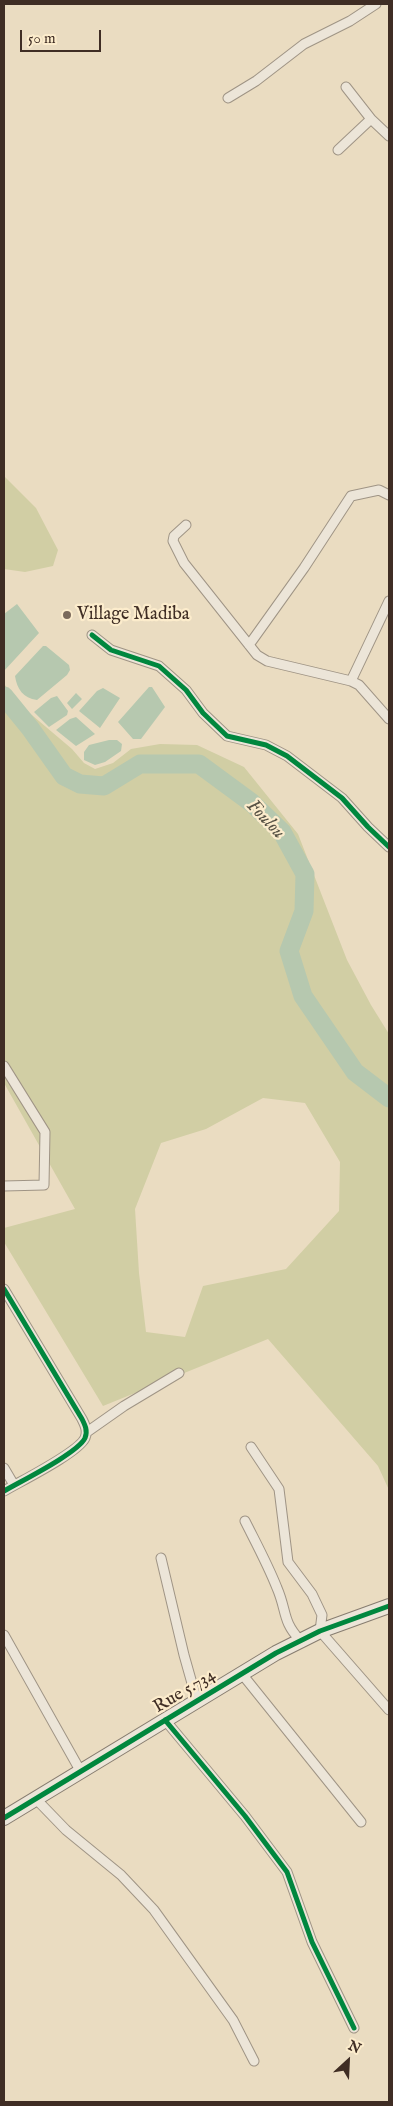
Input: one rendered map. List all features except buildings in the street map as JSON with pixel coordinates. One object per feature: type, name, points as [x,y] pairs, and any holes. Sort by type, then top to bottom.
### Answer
[{"type":"street","points":[[228,98],[256,81],[304,44],[350,21],[376,4]]},
{"type":"street","points":[[346,87],[371,119],[389,136]]},
{"type":"street","points":[[338,150],[371,119]]},
{"type":"street","points":[[249,645],[304,568],[351,496],[379,490],[389,494]]},
{"type":"street","points":[[186,525],[174,536],[175,548],[184,563],[257,654],[267,661],[351,681],[359,685],[389,720]]},
{"type":"street","points":[[351,681],[389,601]]},
{"type":"street","points":[[92,635],[111,650],[159,666],[186,690],[203,713],[227,736],[266,745],[287,756],[342,798],[389,847]]},
{"type":"street","points":[[4,1066],[45,1132],[46,1151],[44,1185],[4,1186]]},
{"type":"street","points":[[4,1290],[82,1419],[87,1432]]},
{"type":"street","points":[[4,1491],[72,1451],[84,1440],[87,1432],[124,1406],[179,1373]]},
{"type":"street","points":[[252,1447],[279,1489],[288,1562],[312,1594],[322,1615],[320,1631],[389,1710]]},
{"type":"street","points":[[4,1468],[14,1485]]},
{"type":"street","points":[[245,1521],[277,1586],[283,1602],[287,1624],[300,1640]]},
{"type":"street","points":[[162,1558],[184,1655],[197,1701]]},
{"type":"street","name":"Rue 5.734","points":[[4,1818],[300,1640],[389,1606]]},
{"type":"street","points":[[4,1634],[81,1772]]},
{"type":"street","points":[[242,1674],[361,1822]]},
{"type":"street","points":[[165,1720],[244,1816],[287,1872],[312,1942],[354,2028]]},
{"type":"street","points":[[36,1799],[66,1830],[121,1875],[154,1910],[233,2020],[254,2061]]},
{"type":"shaded area","points":[[4,476],[36,508],[58,550],[53,566],[25,572],[4,569]]},
{"type":"shaded area","points":[[17,604],[39,633],[4,671],[4,614]]},
{"type":"shaded area","points":[[43,646],[46,646],[69,665],[70,670],[67,675],[37,700],[24,695],[17,685],[15,676]]},
{"type":"shaded area","points":[[4,684],[26,710],[72,749],[84,763],[95,769],[113,763],[131,749],[160,744],[197,745],[244,767],[298,834],[347,960],[389,1034],[389,1490],[378,1466],[268,1339],[103,1406],[4,1242],[4,1228],[75,1209],[4,1083]],"holes":[[[263,1098],[305,1103],[340,1162],[339,1211],[286,1269],[203,1286],[185,1337],[146,1332],[139,1273],[135,1209],[161,1143],[206,1129]]]},
{"type":"shaded area","points":[[149,687],[152,687],[165,707],[141,739],[133,739],[118,722]]},
{"type":"shaded area","points":[[103,688],[120,698],[100,728],[79,711],[97,691]]},
{"type":"shaded area","points":[[76,693],[82,699],[72,709],[67,703]]},
{"type":"shaded area","points":[[57,696],[68,711],[67,715],[49,727],[34,712],[51,698]]},
{"type":"shaded area","points":[[76,717],[95,734],[76,746],[56,730],[70,719]]},
{"type":"shaded area","points":[[117,740],[122,744],[121,751],[105,762],[95,765],[84,760],[84,752],[89,745]]},
{"type":"waterway","name":"Foulou","points":[[4,696],[30,728],[64,776],[80,784],[104,786],[140,764],[199,764],[252,803],[282,832],[305,874],[304,911],[289,951],[303,996],[355,1072],[389,1098]]},
{"type":"cycle path","points":[[92,635],[111,650],[159,666],[186,690],[203,713],[227,736],[266,745],[287,756],[342,798],[389,847]]},
{"type":"cycle path","points":[[4,1289],[82,1419],[86,1433],[85,1438],[72,1451],[4,1491]]},
{"type":"cycle path","points":[[4,1818],[276,1653],[320,1631],[389,1606]]},
{"type":"cycle path","points":[[165,1720],[245,1816],[287,1872],[312,1942],[354,2028]]},
{"type":"place","name":"Village Madiba","points":[[67,615]]}]
